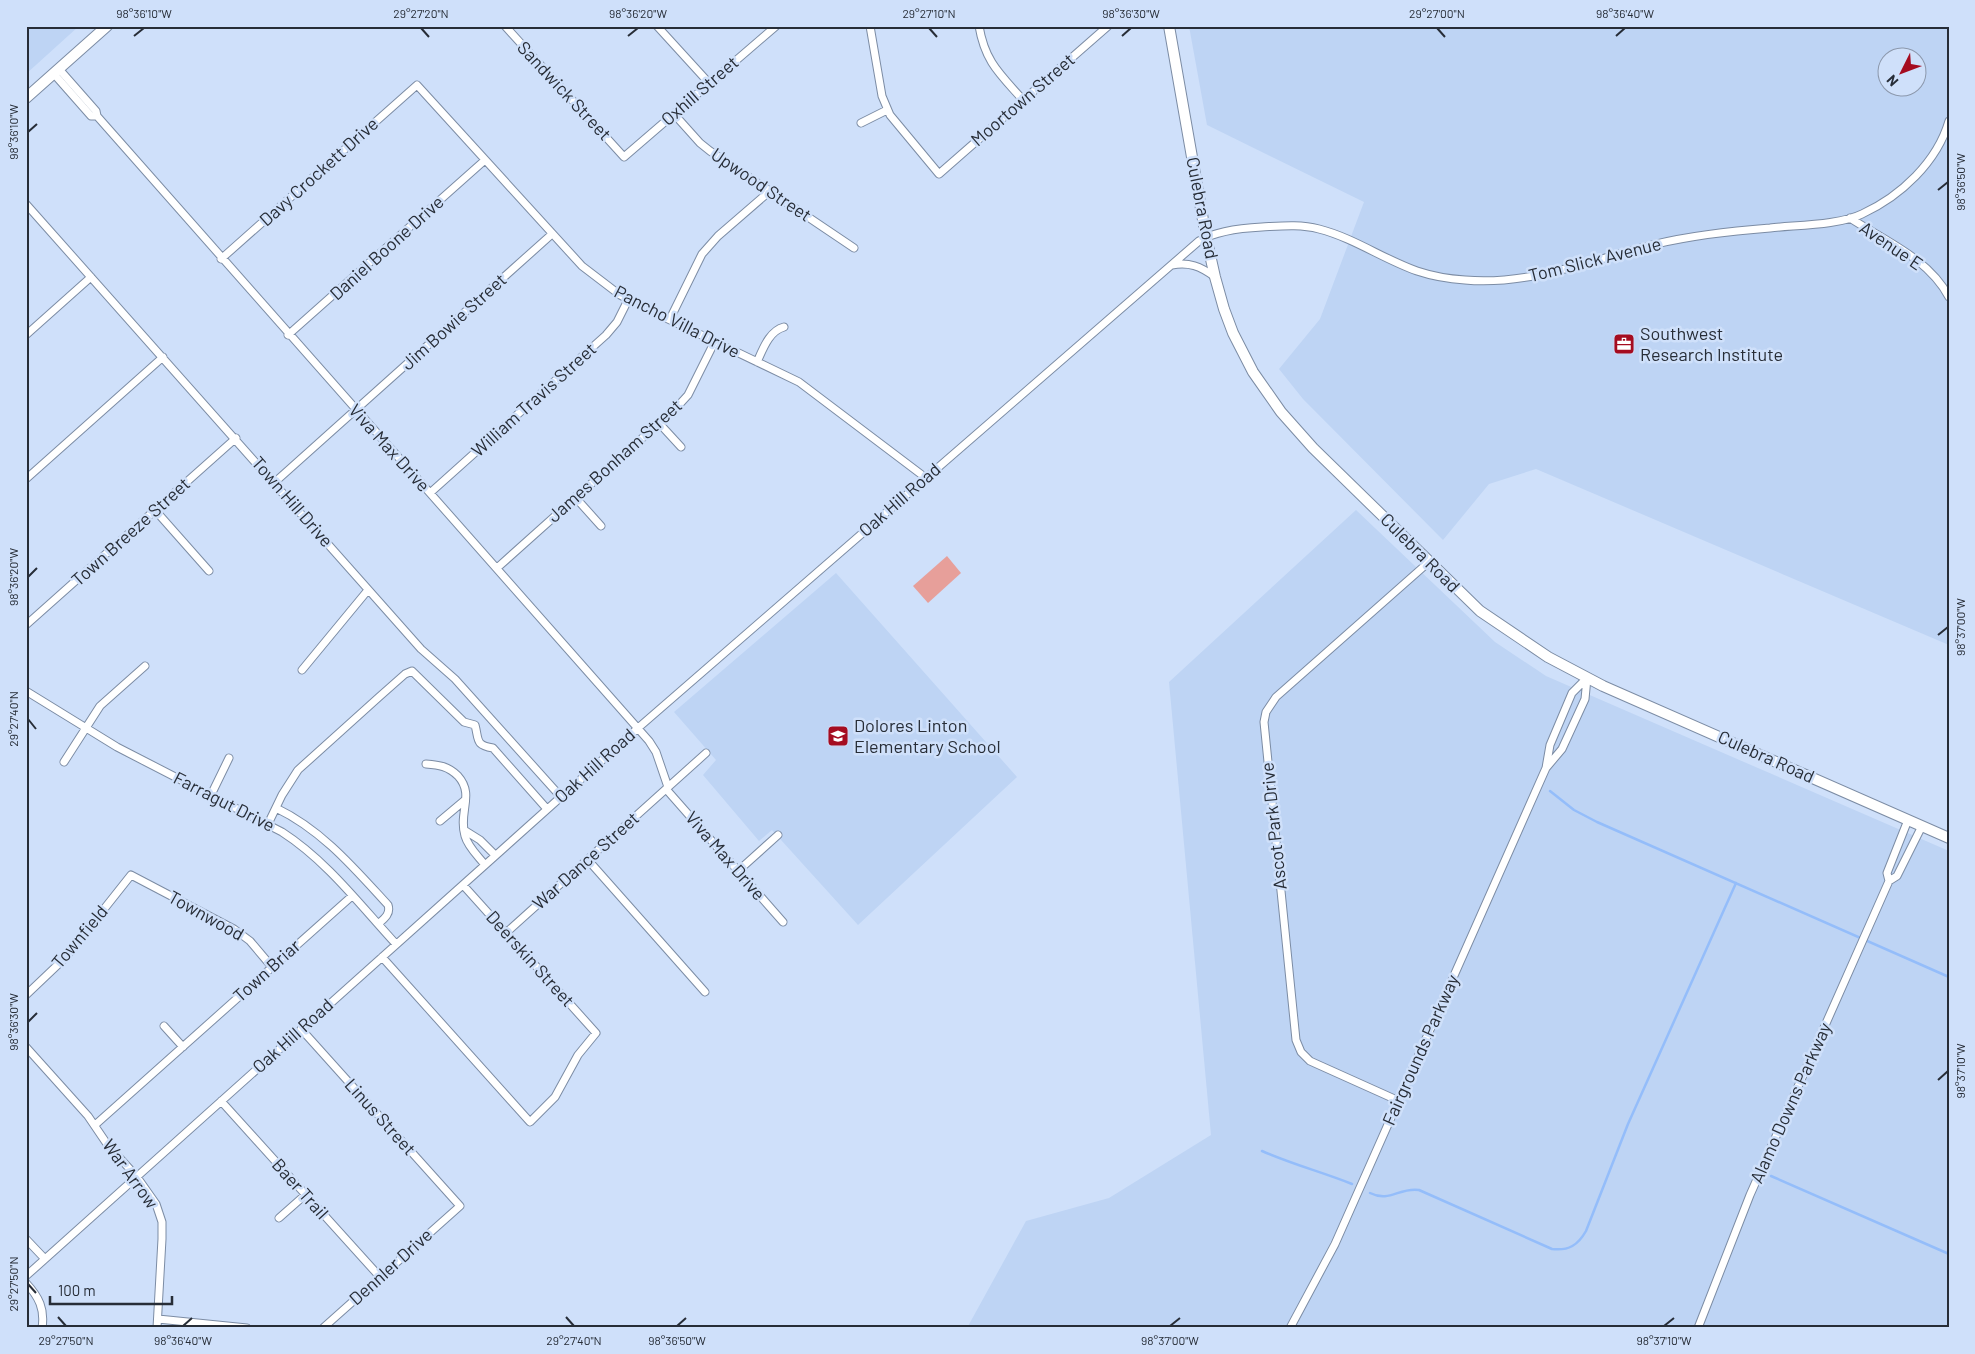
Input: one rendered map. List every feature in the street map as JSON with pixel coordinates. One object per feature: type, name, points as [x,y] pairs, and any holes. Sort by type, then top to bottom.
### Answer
[{"type":"main road","points":[[26,98],[107,26]]},
{"type":"main road","name":"Culebra Road","points":[[1169,26],[1206,237],[1224,309],[1237,342],[1253,372],[1281,412],[1313,448],[1480,611],[1548,658],[1587,678],[1949,838]]},
{"type":"street","name":"Sandwick Street","points":[[505,26],[624,157]]},
{"type":"street","points":[[658,26],[709,83]]},
{"type":"street","name":"Oxhill Street","points":[[624,157],[776,26]]},
{"type":"street","points":[[861,123],[887,110],[882,96],[870,26]]},
{"type":"street","points":[[979,26],[987,56],[994,67],[1023,100]]},
{"type":"street","name":"Moortown Street","points":[[887,110],[894,122],[939,174],[1103,28]]},
{"type":"street","name":"Viva Max Drive","points":[[56,71],[92,116],[97,116],[288,335],[638,728],[656,752],[667,788],[784,922]]},
{"type":"street","name":"Pancho Villa Drive","points":[[417,85],[552,234],[582,266],[601,282],[628,300],[806,386],[926,478]]},
{"type":"street","name":"Davy Crockett Drive","points":[[221,259],[417,85]]},
{"type":"street","name":"Upwood Street","points":[[674,114],[700,143],[854,248]]},
{"type":"street","name":"Tom Slick Avenue","points":[[1206,237],[1251,227],[1299,226],[1317,229],[1350,240],[1416,271],[1463,280],[1495,282],[1526,278],[1656,244],[1705,234],[1850,218],[1866,212],[1910,182],[1935,151],[1946,131],[1949,121]]},
{"type":"street","name":"Daniel Boone Drive","points":[[288,335],[486,160]]},
{"type":"street","points":[[670,319],[702,254],[718,236],[770,191]]},
{"type":"street","name":"Town Hill Drive","points":[[26,204],[275,482],[368,590],[422,649],[455,679],[561,797]]},
{"type":"street","name":"Avenue E","points":[[1850,218],[1914,258],[1937,280],[1949,297]]},
{"type":"street","name":"Jim Bowie Street","points":[[275,482],[552,234]]},
{"type":"street","name":"Oak Hill Road","points":[[26,1276],[638,728],[1190,248],[1206,237]]},
{"type":"street","points":[[1171,265],[1186,263],[1194,265],[1203,268],[1215,277]]},
{"type":"street","points":[[26,335],[91,277]]},
{"type":"street","name":"William Travis Street","points":[[430,493],[606,336],[617,322],[628,300]]},
{"type":"street","points":[[757,362],[769,338],[776,331],[784,327]]},
{"type":"street","name":"James Bonham Street","points":[[496,568],[688,395],[714,341]]},
{"type":"street","points":[[26,479],[163,357]]},
{"type":"street","points":[[658,422],[681,447]]},
{"type":"street","name":"Town Breeze Street","points":[[26,625],[236,438]]},
{"type":"street","points":[[575,497],[600,526]]},
{"type":"street","points":[[155,510],[209,571]]},
{"type":"street","name":"Ascot Park Drive","points":[[1399,1101],[1310,1061],[1301,1052],[1296,1040],[1264,722],[1266,712],[1276,697],[1430,561]]},
{"type":"street","points":[[302,670],[368,590]]},
{"type":"street","points":[[64,762],[84,728],[100,706],[145,666]]},
{"type":"street","points":[[268,824],[298,770],[378,697],[405,674],[412,671],[464,722],[475,725],[479,742],[484,746],[493,748],[547,809]]},
{"type":"street","name":"Fairgrounds Parkway","points":[[1546,768],[1562,749],[1582,708],[1587,678]]},
{"type":"street","name":"Fairgrounds Parkway","points":[[1290,1328],[1335,1244],[1399,1101],[1546,768],[1550,745],[1572,693],[1587,678]]},
{"type":"street","name":"Farragut Drive","points":[[26,691],[117,747],[268,824],[300,844],[324,864],[396,944]]},
{"type":"street","name":"War Dance Street","points":[[507,932],[706,753]]},
{"type":"street","points":[[210,794],[229,758]]},
{"type":"street","points":[[426,764],[443,765],[453,771],[464,783],[467,790],[463,816],[466,838],[485,865]]},
{"type":"street","points":[[440,821],[466,800]]},
{"type":"street","points":[[276,808],[292,815],[334,847],[388,905],[390,910],[387,916],[378,924]]},
{"type":"street","name":"Alamo Downs Parkway","points":[[1698,1328],[1750,1195],[1889,880],[1888,873],[1908,820]]},
{"type":"street","name":"Alamo Downs Parkway","points":[[1889,880],[1897,876],[1922,826]]},
{"type":"street","points":[[464,830],[480,840],[495,855]]},
{"type":"street","points":[[738,871],[778,835]]},
{"type":"street","points":[[588,860],[705,992]]},
{"type":"street","name":"Townwood","points":[[131,875],[234,929],[250,941],[272,966]]},
{"type":"street","name":"Townfield","points":[[26,995],[66,957],[131,875]]},
{"type":"street","name":"Deerskin Street","points":[[382,957],[530,1122],[555,1096],[578,1055],[596,1033],[463,884]]},
{"type":"street","name":"Town Briar","points":[[95,1125],[352,896]]},
{"type":"street","points":[[164,1026],[183,1047]]},
{"type":"street","name":"Linus Street","points":[[301,1029],[460,1206]]},
{"type":"street","name":"War Arrow","points":[[26,1047],[95,1125],[107,1144],[137,1177],[151,1196],[162,1222],[157,1328]]},
{"type":"street","name":"Baer Trail","points":[[220,1101],[380,1277]]},
{"type":"street","points":[[279,1218],[305,1195]]},
{"type":"street","name":"Dennler Drive","points":[[322,1328],[460,1206]]},
{"type":"street","points":[[26,1239],[45,1260]]},
{"type":"street","points":[[26,1283],[35,1293],[41,1304],[44,1316],[42,1328]]},
{"type":"street","points":[[158,1319],[247,1328]]},
{"type":"shaded area","points":[[26,26],[79,26],[26,74]]},
{"type":"shaded area","name":"Southwest Research Institute","points":[[1189,26],[1949,26],[1949,645],[1536,469],[1489,484],[1443,540],[1303,399],[1279,369],[1320,319],[1364,202],[1207,125]]},
{"type":"shaded area","points":[[1356,510],[1495,642],[1546,676],[1949,851],[1949,1328],[967,1328],[1026,1221],[1109,1198],[1211,1135],[1169,682]]},
{"type":"shaded area","points":[[947,556],[961,573],[928,603],[913,586]]},
{"type":"shaded area","name":"Dolores Linton Elementary School","points":[[836,573],[1017,777],[858,925],[772,830],[759,841],[703,775],[716,760],[674,712]]},
{"type":"waterway","points":[[1550,791],[1574,810],[1597,822],[1949,977]]},
{"type":"waterway","points":[[1370,1193],[1377,1196],[1389,1196],[1406,1191],[1419,1190],[1552,1249],[1568,1248],[1580,1240],[1586,1231],[1628,1124],[1736,883]]},
{"type":"waterway","points":[[1262,1151],[1352,1184]]},
{"type":"waterway","points":[[1771,1176],[1949,1254]]},
{"type":"place","name":"Southwest Research Institute","points":[[1624,344]]},
{"type":"place","name":"Dolores Linton Elementary School","points":[[838,736]]}]
